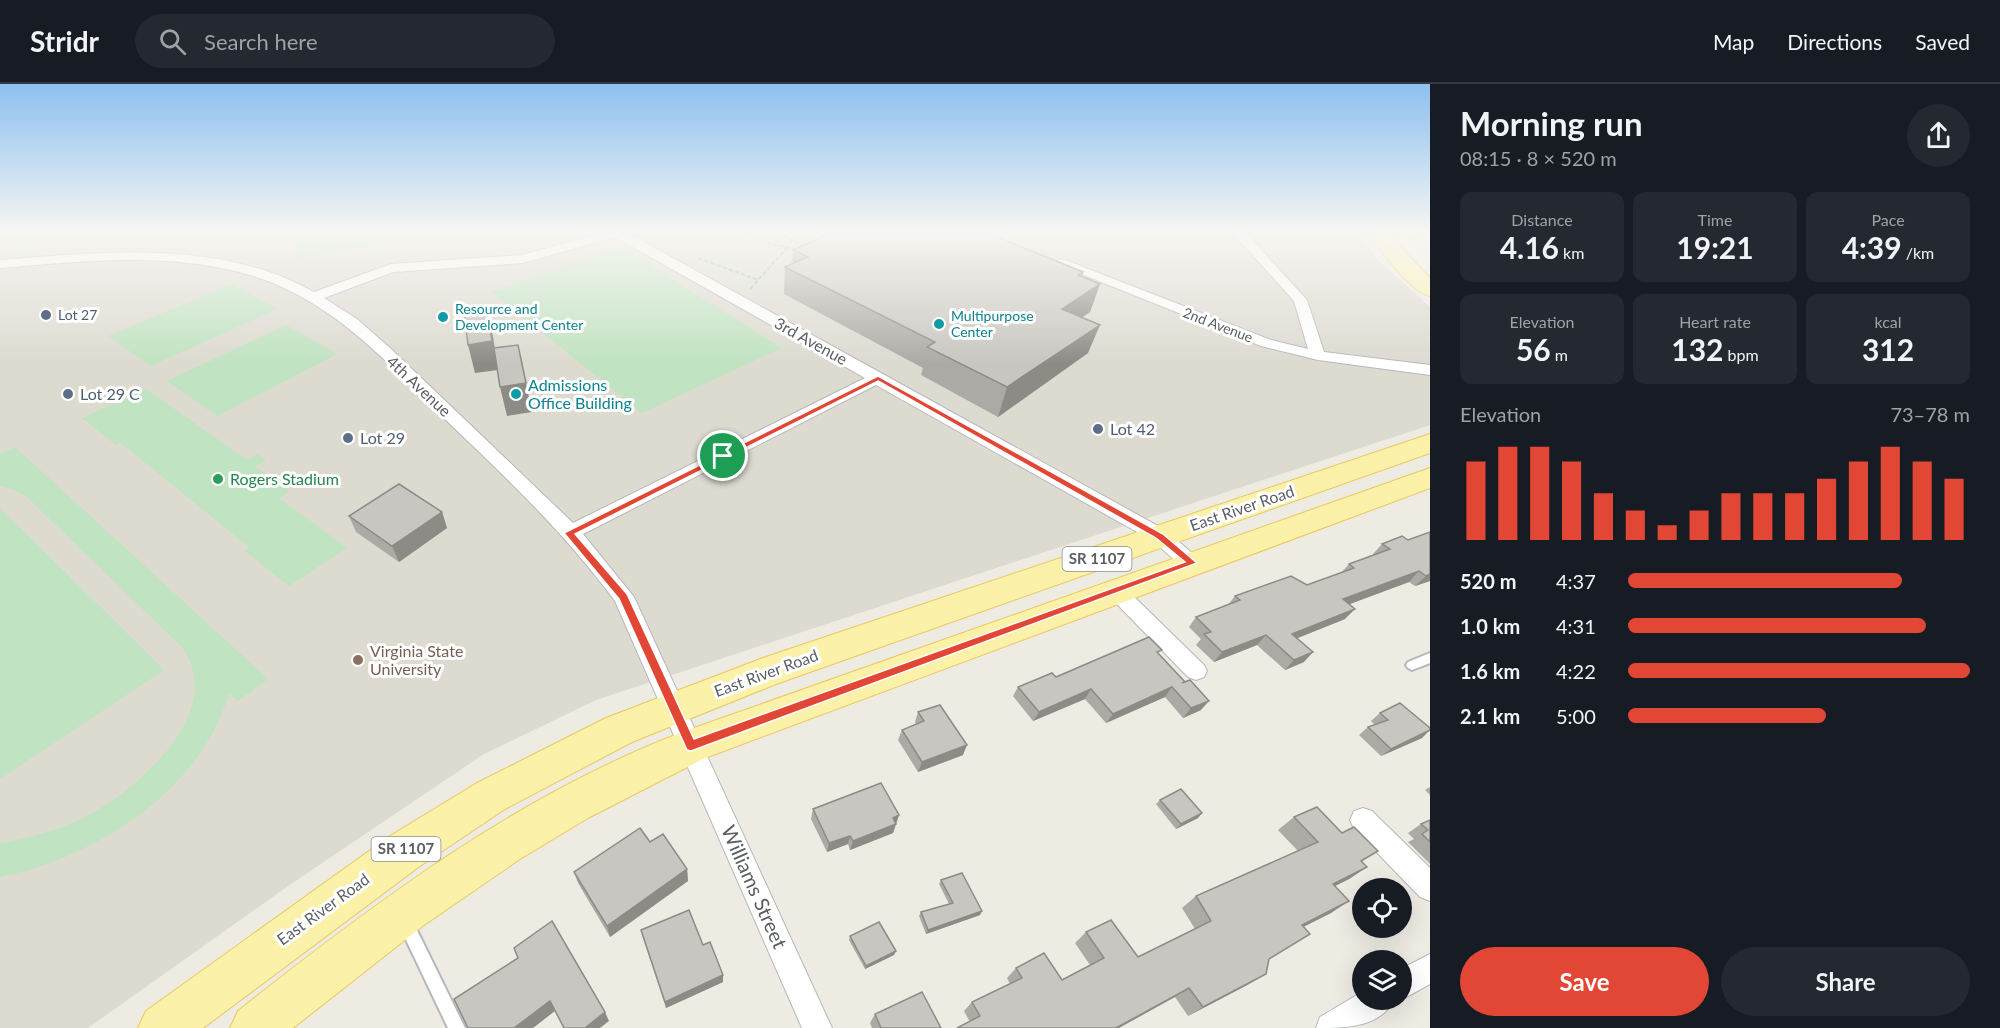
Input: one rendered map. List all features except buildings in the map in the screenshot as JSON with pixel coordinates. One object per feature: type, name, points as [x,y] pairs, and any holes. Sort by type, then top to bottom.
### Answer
[{"type":"main road","points":[[1416,276],[1430,290]]},
{"type":"main road","name":"East River Road","points":[[255,1028],[401,914],[535,825],[601,789],[682,727],[763,673],[1430,443]]},
{"type":"main road","name":"East River Road","points":[[163,1028],[343,894],[424,838],[551,763],[682,727],[1116,591],[1429,479]]},
{"type":"street","name":"4th Avenue","points":[[258,276],[313,297],[342,315],[499,462],[569,533],[624,597],[682,727]]},
{"type":"street","points":[[313,297],[369,276]]},
{"type":"street","name":"3rd Avenue","points":[[694,276],[1160,536],[1192,563]]},
{"type":"street","name":"2nd Avenue","points":[[1093,276],[1275,346],[1318,356],[1430,370]]},
{"type":"street","points":[[1278,276],[1300,300],[1318,356]]},
{"type":"street","points":[[569,533],[878,378]]},
{"type":"street","points":[[1116,591],[1196,671]]},
{"type":"street","name":"Williams Street","points":[[682,727],[817,1028]]},
{"type":"street","points":[[1363,820],[1430,887]]},
{"type":"street","points":[[1412,979],[1430,968]]},
{"type":"street","points":[[1331,1028],[1360,1010]]},
{"type":"lane","points":[[1412,665],[1430,658]]},
{"type":"lane","points":[[401,914],[457,1028]]},
{"type":"path","points":[[747,276],[758,280]]},
{"type":"path","points":[[745,295],[762,276]]},
{"type":"shaded area","name":"Virginia State University","points":[[0,276],[1396,276],[1430,307],[1430,425],[596,700],[484,754],[288,886],[88,1028],[0,1028]]},
{"type":"green space","points":[[538,276],[667,276],[782,348],[642,413],[492,292]]},
{"type":"green space","points":[[232,284],[277,309],[151,366],[108,336]]},
{"type":"green space","points":[[286,325],[337,354],[217,416],[167,381]]},
{"type":"green space","name":"Rogers Stadium","points":[[146,389],[247,460],[258,454],[266,460],[255,466],[289,491],[279,498],[347,548],[289,586],[245,551],[249,547],[121,443],[116,445],[82,418]]},
{"type":"green space","points":[[15,447],[268,679],[238,701],[229,693],[215,728],[195,760],[169,789],[140,815],[72,854],[36,868],[0,877],[0,843],[45,833],[76,821],[131,787],[153,767],[172,744],[186,721],[194,696],[193,671],[181,646],[27,497],[0,486],[0,454]]},
{"type":"green space","points":[[0,508],[164,670],[0,779]]},
{"type":"place","name":"Lot 27","points":[[46,315]]},
{"type":"place","name":"Resource and Development Center","points":[[443,317]]},
{"type":"place","name":"Multipurpose Center","points":[[939,324]]},
{"type":"place","name":"Lot 29 C","points":[[68,394]]},
{"type":"place","name":"Admissions Office Building","points":[[516,394]]},
{"type":"place","name":"Lot 42","points":[[1098,429]]},
{"type":"place","name":"Lot 29","points":[[348,438]]},
{"type":"place","name":"Rogers Stadium","points":[[218,479]]},
{"type":"place","name":"Virginia State University","points":[[358,660]]},
{"type":"route","points":[[878,378],[1160,536],[1192,563],[767,716],[691,746],[624,597],[569,533],[723,456],[878,378]]}]
